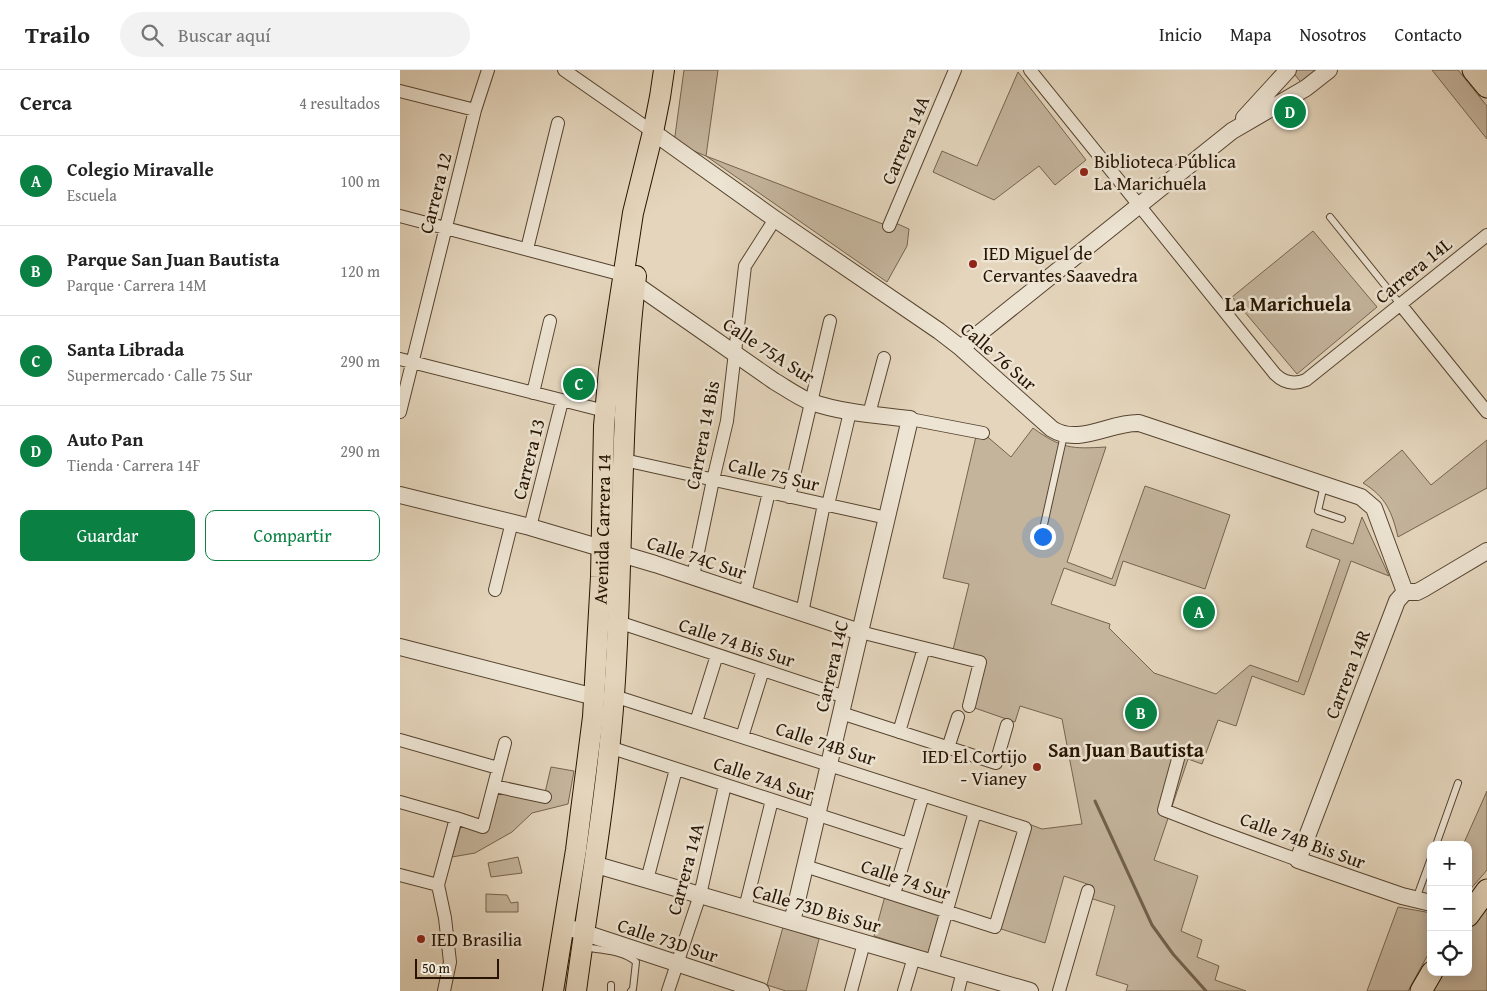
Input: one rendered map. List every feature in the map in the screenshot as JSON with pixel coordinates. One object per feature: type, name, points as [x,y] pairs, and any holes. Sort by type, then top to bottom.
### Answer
[{"type":"highway","points":[[1473,70],[1487,87]]},
{"type":"highway","points":[[1472,908],[1487,890]]},
{"type":"highway","points":[[1421,991],[1430,976]]},
{"type":"main road","name":"Avenida Carrera 14","points":[[553,991],[590,754],[604,696],[618,622],[610,551],[605,411],[609,370],[642,225],[658,135],[660,97],[664,70]]},
{"type":"main road","name":"Avenida Carrera 14","points":[[658,135],[669,106],[673,70]]},
{"type":"main road","name":"Avenida Carrera 14","points":[[576,991],[609,747],[604,696],[610,551],[624,460],[629,279]]},
{"type":"street","name":"Carrera 12","points":[[400,412],[475,110],[488,70]]},
{"type":"street","name":"Calle 76 Sur","points":[[564,70],[775,219],[939,330],[1052,429],[1064,435]]},
{"type":"street","name":"Carrera 14A","points":[[888,226],[955,70]]},
{"type":"street","points":[[1030,70],[1138,206]]},
{"type":"street","points":[[1232,131],[1288,70]]},
{"type":"street","points":[[961,348],[1232,131],[1306,88],[1329,70]]},
{"type":"street","points":[[400,91],[475,110]]},
{"type":"street","points":[[527,249],[558,124]]},
{"type":"street","name":"Carrera 14L","points":[[1138,206],[1275,374],[1281,380],[1290,382],[1306,380],[1487,234]]},
{"type":"street","name":"Calle 75A Sur","points":[[400,216],[527,249],[629,279],[774,381],[811,402],[850,412],[910,419],[983,433]]},
{"type":"street","name":"Carrera 14 Bis","points":[[693,576],[727,421],[745,266],[775,219]]},
{"type":"street","points":[[1400,304],[1487,412]]},
{"type":"street","points":[[533,393],[550,321]]},
{"type":"street","points":[[789,497],[830,322]]},
{"type":"street","points":[[870,414],[884,358]]},
{"type":"street","points":[[400,359],[605,411]]},
{"type":"street","name":"Carrera 13","points":[[530,526],[562,400]]},
{"type":"street","points":[[802,613],[826,505],[850,412]]},
{"type":"street","name":"Carrera 14C","points":[[792,922],[910,419]]},
{"type":"street","points":[[1064,435],[1080,435],[1125,424],[1140,423],[1361,497],[1374,508],[1405,592],[1417,592],[1487,551]]},
{"type":"street","name":"Calle 75 Sur","points":[[624,460],[886,518]]},
{"type":"street","points":[[745,594],[770,492]]},
{"type":"street","name":"Calle 74C Sur","points":[[400,495],[530,526],[693,576],[860,632],[980,662],[969,706]]},
{"type":"street","name":"Carrera 13","points":[[495,590],[512,522]]},
{"type":"street","name":"Carrera 14R","points":[[1298,860],[1393,608],[1400,596],[1405,592]]},
{"type":"street","name":"Calle 74 Bis Sur","points":[[618,622],[763,670],[843,705]]},
{"type":"street","name":"Calle 74B Sur","points":[[400,647],[604,696],[696,722],[1025,828],[995,927]]},
{"type":"street","points":[[899,732],[924,648]]},
{"type":"street","points":[[696,722],[716,655]]},
{"type":"street","points":[[742,737],[763,670]]},
{"type":"street","points":[[843,705],[899,732],[996,763],[1007,725]]},
{"type":"street","points":[[948,748],[958,717]]},
{"type":"street","points":[[400,740],[498,768]]},
{"type":"street","points":[[400,802],[483,827],[505,743]]},
{"type":"street","name":"Calle 74A Sur","points":[[609,747],[908,844]]},
{"type":"street","name":"Calle 74B Bis Sur","points":[[1178,759],[1164,810],[1298,860],[1423,902]]},
{"type":"street","points":[[647,880],[676,769]]},
{"type":"street","name":"Carrera 14A","points":[[668,991],[700,895],[725,785]]},
{"type":"street","points":[[494,786],[544,797]]},
{"type":"street","points":[[894,894],[923,795]]},
{"type":"street","points":[[745,908],[772,800]]},
{"type":"street","points":[[932,962],[975,812]]},
{"type":"street","points":[[444,991],[450,962],[445,918],[438,885],[456,818]]},
{"type":"street","name":"Calle 73D Bis Sur","points":[[593,864],[932,962],[1009,988],[1030,991]]},
{"type":"street","name":"Calle 74 Sur","points":[[805,866],[995,927]]},
{"type":"street","points":[[400,875],[438,885]]},
{"type":"street","points":[[1059,991],[1088,891]]},
{"type":"street","name":"Calle 73D Sur","points":[[564,926],[583,939],[616,952],[677,963],[753,990]]},
{"type":"street","points":[[850,991],[864,943]]},
{"type":"street","points":[[904,991],[914,957]]},
{"type":"street","points":[[958,991],[963,972]]},
{"type":"lane","points":[[1330,217],[1400,304]]},
{"type":"lane","points":[[1041,538],[1064,435]]},
{"type":"lane","points":[[1324,484],[1318,511],[1342,519]]},
{"type":"lane","points":[[1437,841],[1458,783]]},
{"type":"lane","points":[[1423,902],[1427,880]]},
{"type":"lane","points":[[616,952],[636,962],[633,989],[631,991]]},
{"type":"shaded area","points":[[684,70],[718,70],[706,156],[674,143]]},
{"type":"shaded area","points":[[1322,70],[1303,85],[1292,71]]},
{"type":"shaded area","points":[[1432,70],[1458,70],[1487,106],[1487,139]]},
{"type":"shaded area","points":[[1018,72],[1086,160],[1055,185],[1039,166],[994,200],[933,172],[942,151],[977,166]]},
{"type":"shaded area","points":[[706,156],[888,226],[891,221],[909,229],[907,246],[887,282]]},
{"type":"shaded area","points":[[1313,231],[1377,307],[1297,374],[1232,297]]},
{"type":"shaded area","points":[[1033,428],[1060,444],[1084,448],[1106,447],[1067,562],[1112,579],[1145,486],[1230,515],[1205,589],[1123,561],[1115,586],[1064,568],[1051,604],[1110,624],[1109,628],[1154,673],[1216,694],[1250,665],[1298,682],[1340,560],[1306,547],[1312,529],[1353,544],[1362,517],[1389,576],[1351,561],[1304,695],[1252,676],[1236,726],[1218,720],[1202,764],[1188,759],[1154,860],[1198,876],[1181,931],[1202,940],[1197,957],[1219,966],[1215,980],[1246,991],[1126,991],[1128,985],[1096,975],[1115,906],[1090,898],[1093,886],[1064,876],[1045,943],[995,927],[1026,823],[1042,829],[1082,824],[1062,719],[1020,706],[1015,722],[969,706],[980,662],[952,654],[969,584],[943,578],[977,432],[983,433],[1011,457]]},
{"type":"shaded area","points":[[1487,440],[1487,488],[1398,537],[1387,506],[1371,488],[1363,483],[1402,450],[1431,485]]},
{"type":"shaded area","points":[[551,767],[574,771],[568,804],[532,813],[512,832],[475,853],[452,857],[461,826],[485,832],[498,787],[544,797]]},
{"type":"shaded area","points":[[1487,791],[1487,870],[1472,887],[1472,841],[1465,841]]},
{"type":"shaded area","points":[[518,857],[522,873],[491,877],[488,863]]},
{"type":"shaded area","points":[[486,894],[507,895],[511,903],[518,902],[518,912],[486,912]]},
{"type":"shaded area","points":[[885,896],[940,914],[928,953],[874,936]]},
{"type":"shaded area","points":[[1487,905],[1487,991],[1430,991],[1438,976],[1472,976],[1472,926]]},
{"type":"shaded area","points":[[1398,907],[1427,912],[1427,956],[1408,991],[1367,991]]},
{"type":"shaded area","points":[[783,927],[819,939],[806,991],[786,991],[767,985]]},
{"type":"waterway","points":[[1095,801],[1152,925],[1173,954],[1206,991]]},
{"type":"place","name":"Auto Pan","points":[[1290,112]]},
{"type":"place","name":"Biblioteca Pública La Marichuela","points":[[1084,172]]},
{"type":"place","name":"IED Miguel de Cervantes Saavedra","points":[[973,264]]},
{"type":"place","name":"Santa Librada","points":[[579,384]]},
{"type":"place","name":"Colegio Miravalle","points":[[1199,612]]},
{"type":"place","name":"Parque San Juan Bautista","points":[[1141,713]]},
{"type":"place","name":"IED El Cortijo - Vianey","points":[[1037,767]]},
{"type":"place","name":"IED Brasilia","points":[[421,939]]},
{"type":"district","name":"La Marichuela","points":[[1288,304]]},
{"type":"district","name":"San Juan Bautista","points":[[1126,750]]}]
